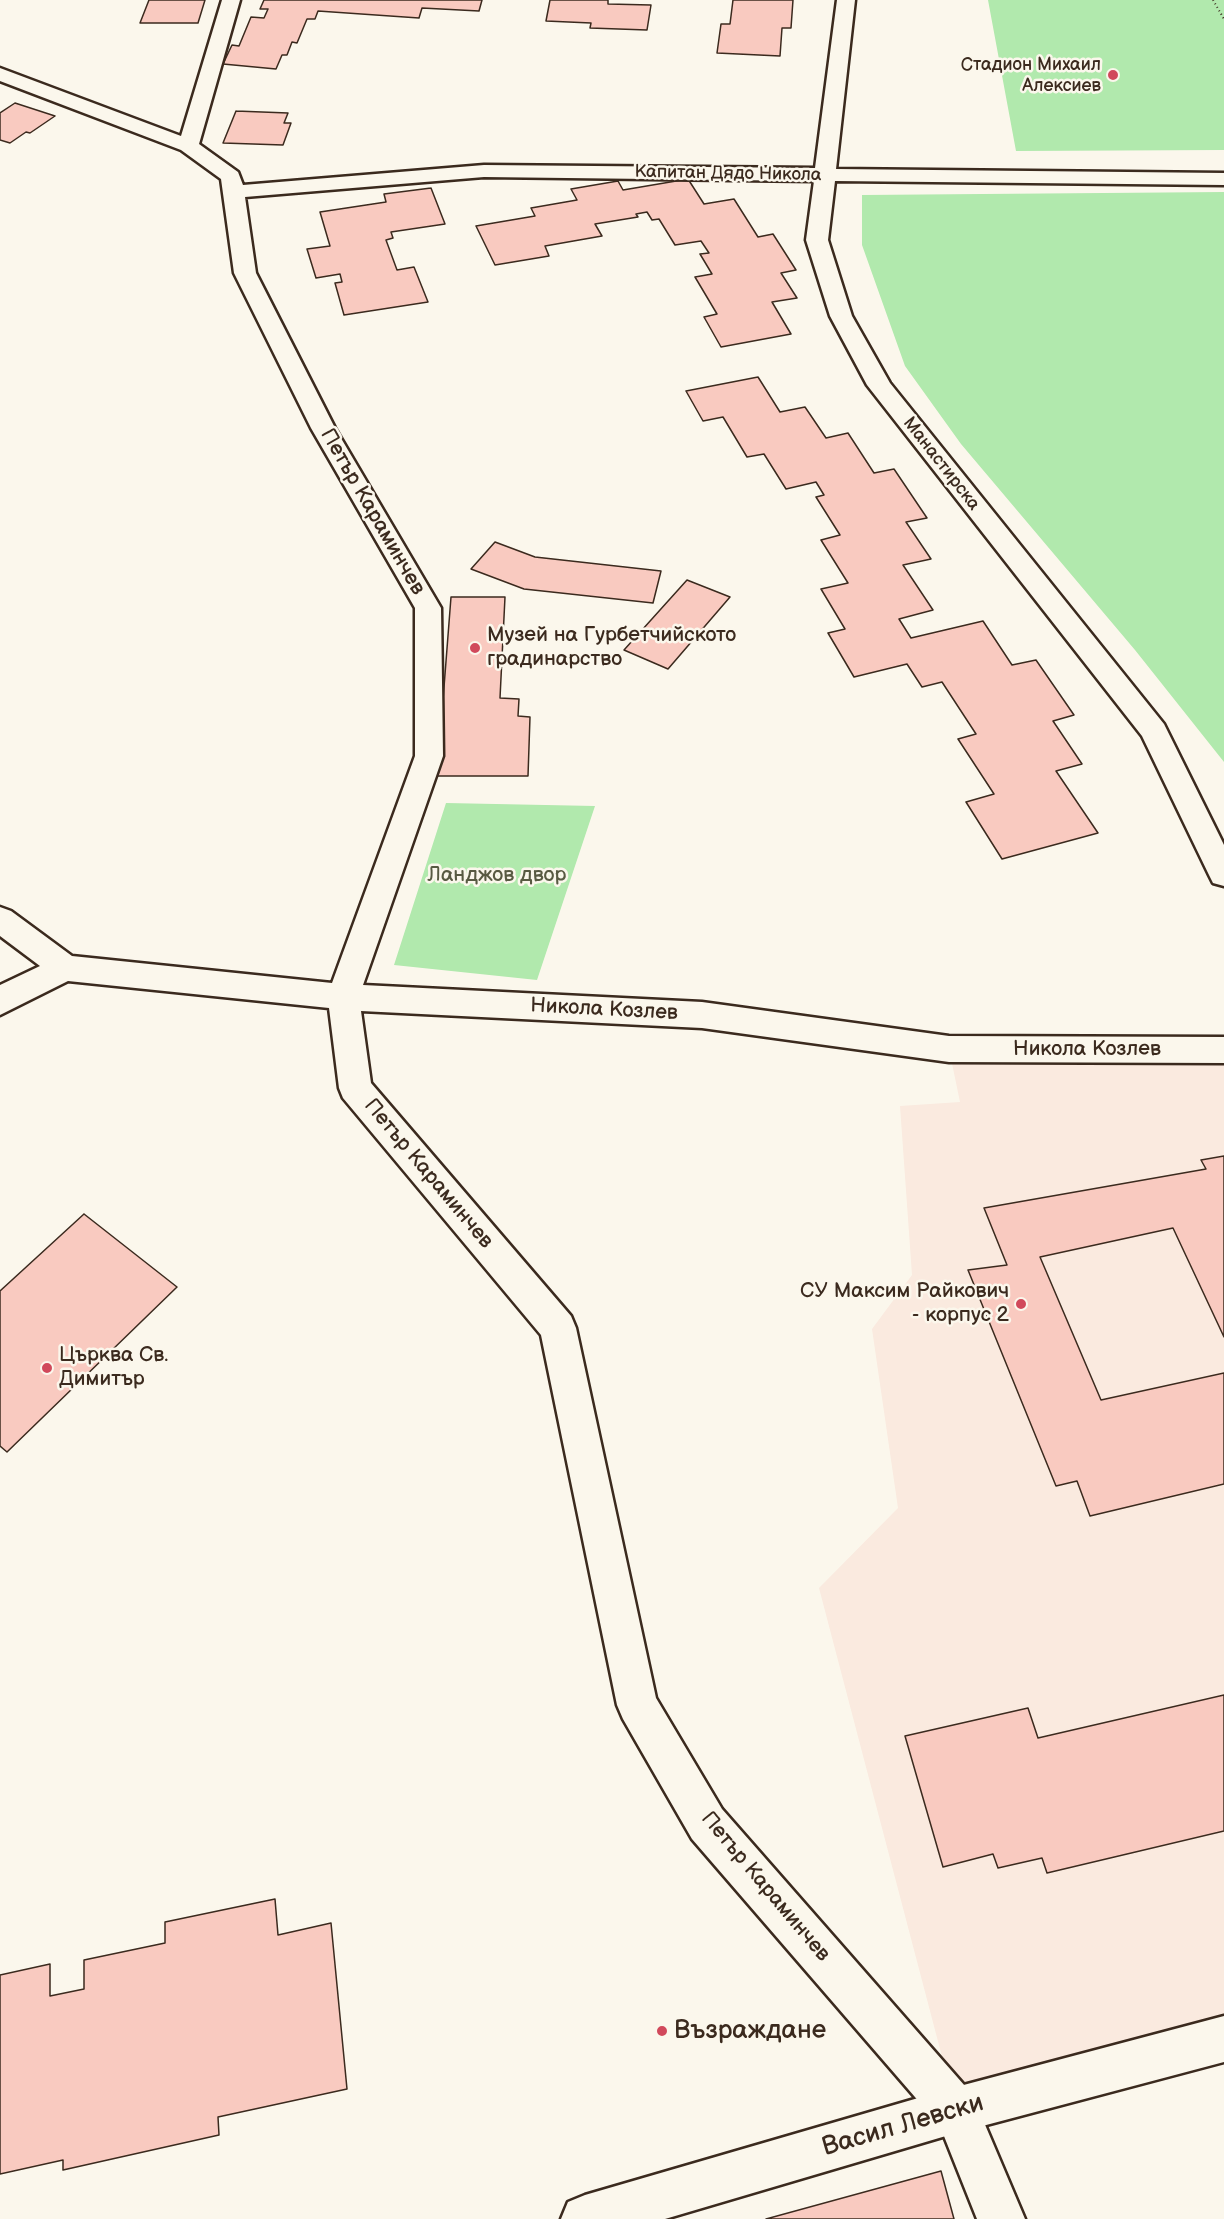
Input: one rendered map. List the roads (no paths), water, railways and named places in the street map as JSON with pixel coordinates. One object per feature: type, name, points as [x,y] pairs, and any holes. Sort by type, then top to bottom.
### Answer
[{"type":"street","points":[[188,146],[231,0]]},
{"type":"street","name":"Манастирска","points":[[846,0],[823,175],[817,240],[841,316],[879,385],[1154,731],[1224,875]]},
{"type":"street","name":"Петър Караминчев","points":[[0,74],[188,146],[231,176],[245,273],[323,428],[428,608],[429,756],[343,997],[355,1088],[558,1328],[637,1705],[707,1824],[956,2110],[1001,2219]]},
{"type":"street","name":"Капитан Дядо Никола","points":[[234,192],[484,171],[1224,179]]},
{"type":"street","points":[[0,919],[65,968],[16,991],[0,1002]]},
{"type":"street","name":"Никола Козлев","points":[[65,968],[343,997],[702,1015],[949,1049],[1224,1050]]},
{"type":"street","name":"Васил Левски","points":[[585,2219],[956,2110],[1224,2039]]},
{"type":"place","name":"Стадион Михаил Алексиев","points":[[1113,75]]},
{"type":"place","name":"Музей на Гурбетчийското градинарство","points":[[475,648]]},
{"type":"place","name":"СУ Максим Райкович - корпус 2","points":[[1021,1304]]},
{"type":"place","name":"Църква Св. Димитър","points":[[47,1368]]},
{"type":"place","name":"Възраждане","points":[[662,2031]]},
{"type":"park label","name":"Ланджов двор","points":[[497,876]]}]
